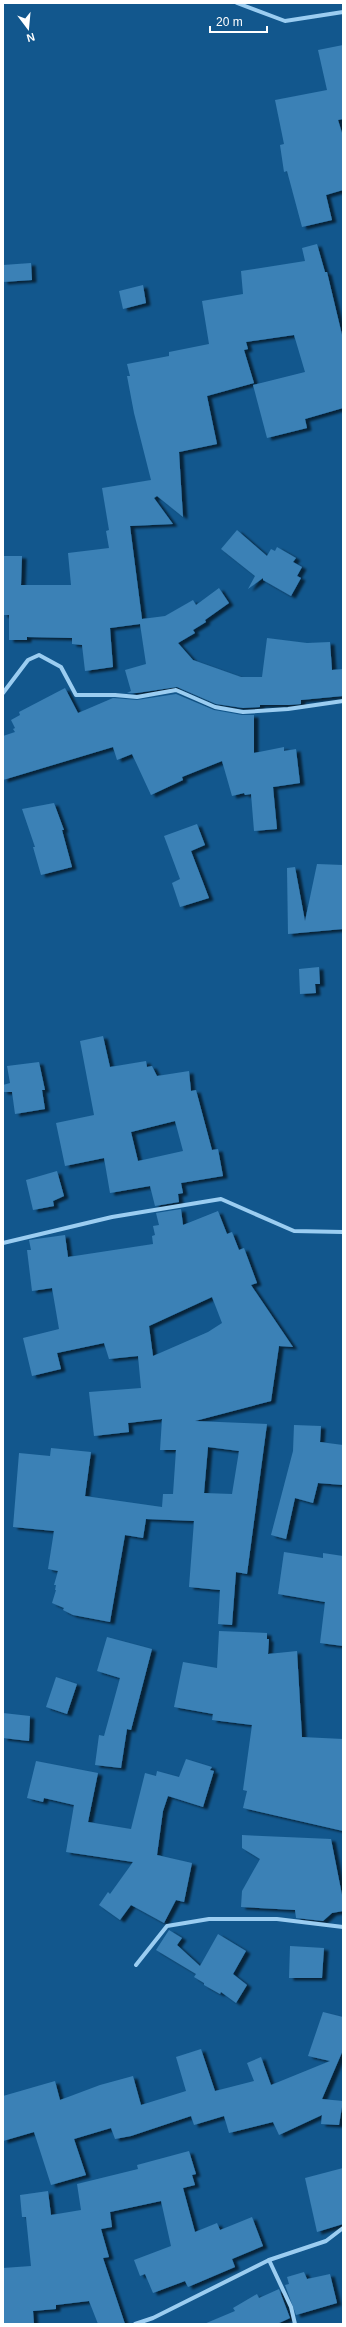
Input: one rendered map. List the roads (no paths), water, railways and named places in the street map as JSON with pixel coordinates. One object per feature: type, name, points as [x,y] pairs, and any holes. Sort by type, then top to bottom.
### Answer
[{"type":"street","points":[[237,3],[285,21],[343,12]]},
{"type":"street","points":[[3,693],[28,660],[38,655],[61,668],[76,695],[115,695],[137,697],[176,690],[215,707],[243,712],[288,709],[343,701]]},
{"type":"street","points":[[3,1243],[112,1217],[221,1199],[294,1231],[343,1232]]},
{"type":"street","points":[[136,1965],[167,1926],[209,1920],[277,1918],[343,1927]]},
{"type":"street","points":[[135,2324],[153,2318],[269,2260],[326,2241],[343,2228]]},
{"type":"street","points":[[269,2260],[291,2307],[295,2324]]}]
